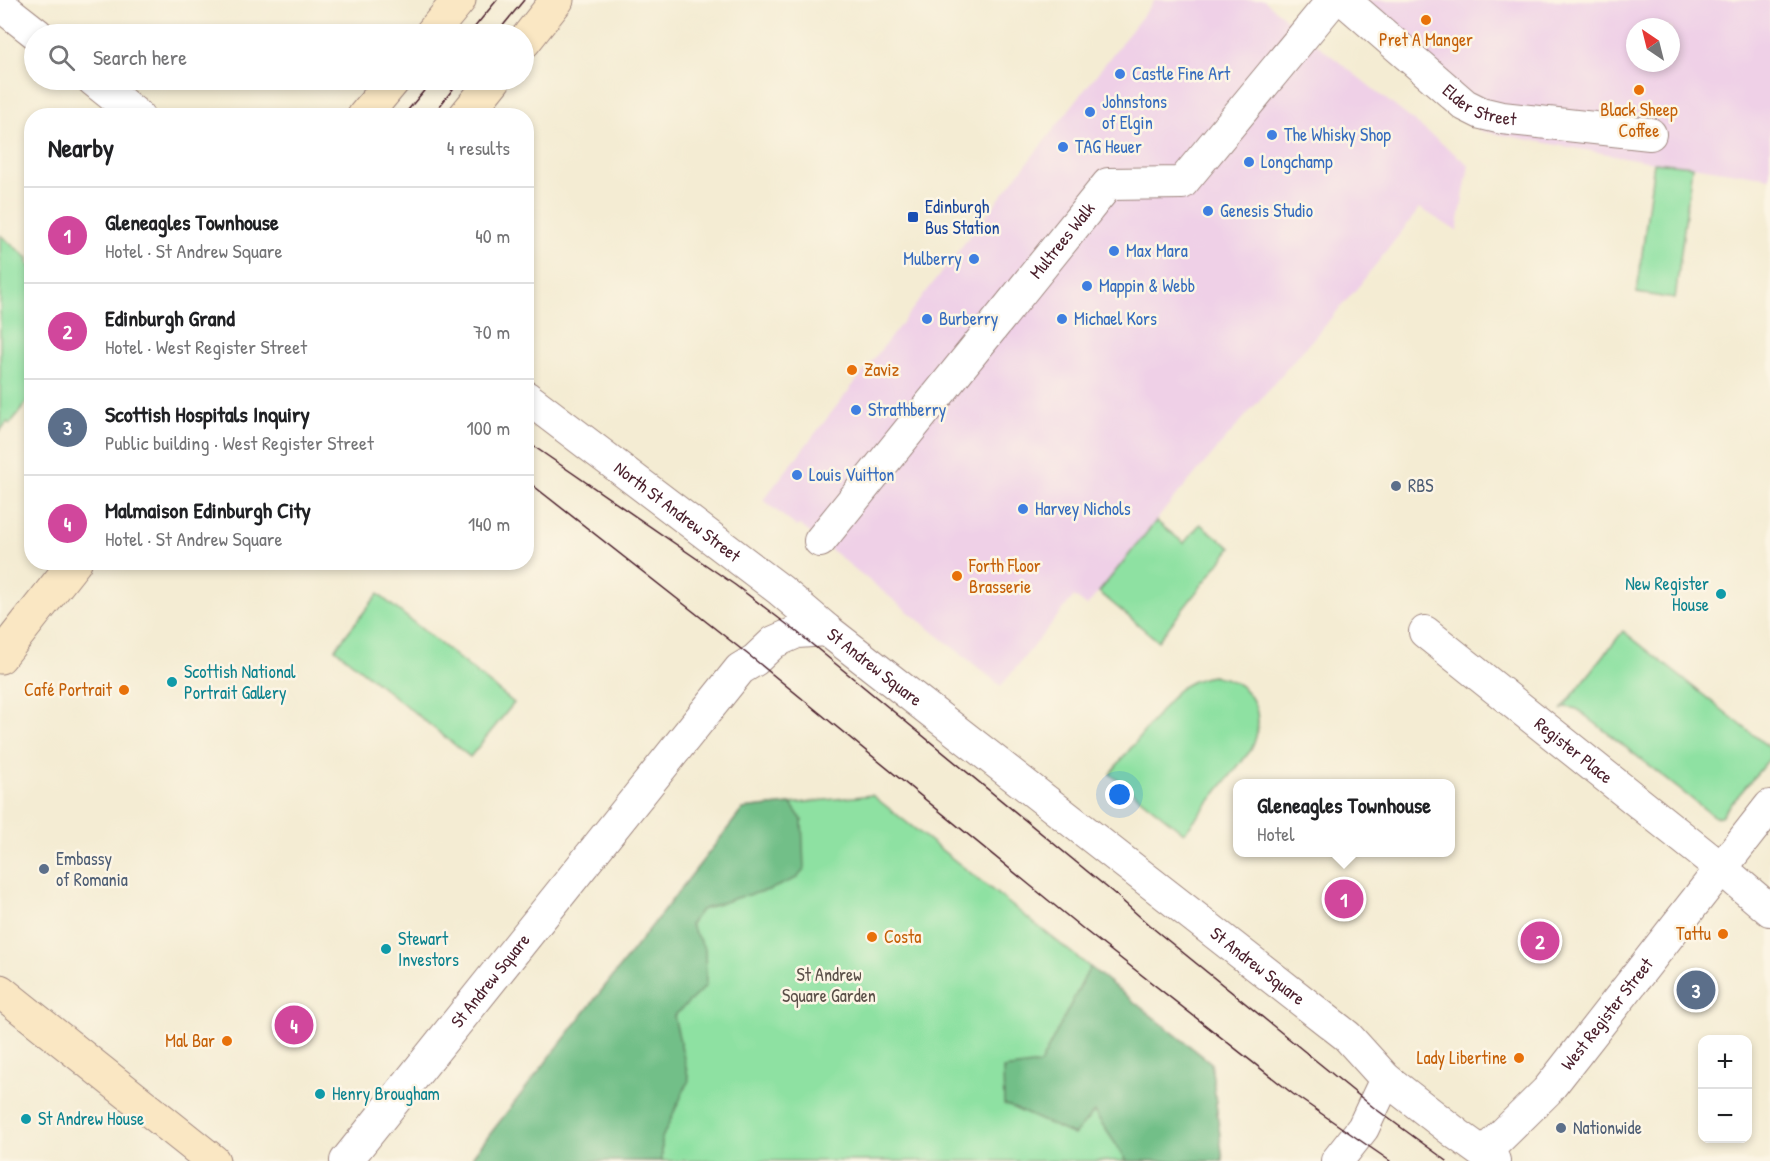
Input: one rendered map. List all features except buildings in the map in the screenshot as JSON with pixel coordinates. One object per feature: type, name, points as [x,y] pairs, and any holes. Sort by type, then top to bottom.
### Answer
[{"type":"street","points":[[439,24],[459,0]]},
{"type":"street","points":[[534,29],[557,0]]},
{"type":"street","name":"Multrees Walk","points":[[820,541],[1108,184],[1182,183],[1334,0]]},
{"type":"street","name":"Elder Street","points":[[1344,0],[1465,105],[1481,113],[1502,118],[1650,134]]},
{"type":"street","points":[[4,4],[26,24]]},
{"type":"street","points":[[106,90],[128,108]]},
{"type":"street","points":[[371,108],[386,90]]},
{"type":"street","points":[[471,108],[486,90]]},
{"type":"street","name":"North St Andrew Street","points":[[534,404],[780,590],[827,630]]},
{"type":"street","points":[[0,657],[69,570]]},
{"type":"street","name":"St Andrew Square","points":[[346,1161],[740,669],[755,660],[774,642],[789,635],[797,632],[827,630],[1347,1036],[1386,1080],[1489,1157]]},
{"type":"street","name":"Register Place","points":[[1425,632],[1722,869]]},
{"type":"street","name":"West Register Street","points":[[1489,1157],[1554,1084],[1770,806]]},
{"type":"street","points":[[1722,869],[1770,910]]},
{"type":"street","points":[[0,991],[213,1161]]},
{"type":"street","points":[[1337,1161],[1363,1128],[1386,1080]]},
{"type":"shaded area","points":[[1155,0],[1264,0],[1469,165],[1457,231],[1420,208],[1359,286],[1175,497],[1087,606],[1074,596],[1001,686],[800,525],[797,527],[763,500]]},
{"type":"shaded area","points":[[1323,0],[1770,0],[1770,178],[1646,161],[1481,131]]},
{"type":"green space","points":[[1654,162],[1692,166],[1675,299],[1637,293]]},
{"type":"green space","points":[[0,235],[24,255],[24,406],[10,424],[7,422],[0,431]]},
{"type":"green space","points":[[1156,521],[1184,543],[1200,524],[1231,548],[1158,641],[1099,592]]},
{"type":"green space","points":[[378,594],[514,703],[470,757],[335,649]]},
{"type":"green space","points":[[1623,631],[1770,748],[1770,758],[1721,816],[1712,815],[1577,709],[1566,707],[1561,710]]},
{"type":"green space","points":[[1212,676],[1238,684],[1247,692],[1257,712],[1256,737],[1251,750],[1184,833],[1110,774],[1176,692],[1193,681]]},
{"type":"green space","name":"St Andrew Square Garden","points":[[872,795],[1211,1063],[1223,1161],[474,1161],[473,1156],[743,809]]},
{"type":"green space","points":[[791,804],[802,820],[804,870],[797,878],[769,890],[701,910],[690,925],[705,949],[706,986],[674,1016],[689,1080],[662,1138],[662,1161],[474,1161],[473,1156],[743,809]]},
{"type":"green space","points":[[1090,967],[1211,1063],[1223,1161],[1127,1161],[1094,1112],[1074,1135],[1004,1104],[1003,1069],[1040,1064]]},
{"type":"tram line","points":[[477,24],[497,0]]},
{"type":"tram line","points":[[504,24],[524,0]]},
{"type":"tram line","points":[[410,108],[425,90]]},
{"type":"tram line","points":[[438,108],[452,90]]},
{"type":"tram line","points":[[534,447],[735,585],[797,632],[1116,895],[1149,925],[1373,1107],[1447,1161]]},
{"type":"tram line","points":[[534,486],[755,660],[1087,932],[1293,1094],[1390,1161]]},
{"type":"place","name":"Pret A Manger","points":[[1426,20]]},
{"type":"place","name":"Castle Fine Art","points":[[1120,74]]},
{"type":"place","name":"Black Sheep Coffee","points":[[1639,90]]},
{"type":"place","name":"Johnstons of Elgin","points":[[1090,112]]},
{"type":"place","name":"The Whisky Shop","points":[[1272,135]]},
{"type":"place","name":"TAG Heuer","points":[[1063,147]]},
{"type":"place","name":"Longchamp","points":[[1249,162]]},
{"type":"place","name":"Genesis Studio","points":[[1208,211]]},
{"type":"place","name":"Edinburgh Bus Station","points":[[913,217]]},
{"type":"place","name":"Max Mara","points":[[1114,251]]},
{"type":"place","name":"Mulberry","points":[[974,259]]},
{"type":"place","name":"Mappin & Webb","points":[[1087,286]]},
{"type":"place","name":"Burberry","points":[[927,319]]},
{"type":"place","name":"Michael Kors","points":[[1062,319]]},
{"type":"place","name":"Zaviz","points":[[852,370]]},
{"type":"place","name":"Strathberry","points":[[856,410]]},
{"type":"place","name":"Louis Vuitton","points":[[797,475]]},
{"type":"place","name":"RBS","points":[[1396,486]]},
{"type":"place","name":"Harvey Nichols","points":[[1023,509]]},
{"type":"place","name":"Forth Floor Brasserie","points":[[957,576]]},
{"type":"place","name":"New Register House","points":[[1721,594]]},
{"type":"place","name":"Scottish National Portrait Gallery","points":[[172,682]]},
{"type":"place","name":"Café Portrait","points":[[124,690]]},
{"type":"place","name":"Embassy of Romania","points":[[44,869]]},
{"type":"place","name":"Gleneagles Townhouse","points":[[1344,899]]},
{"type":"place","name":"Tattu","points":[[1723,934]]},
{"type":"place","name":"Costa","points":[[872,937]]},
{"type":"place","name":"Edinburgh Grand","points":[[1540,941]]},
{"type":"place","name":"Stewart Investors","points":[[386,949]]},
{"type":"place","name":"Scottish Hospitals Inquiry","points":[[1696,990]]},
{"type":"place","name":"Malmaison Edinburgh City","points":[[294,1025]]},
{"type":"place","name":"Mal Bar","points":[[227,1041]]},
{"type":"place","name":"Lady Libertine","points":[[1519,1058]]},
{"type":"place","name":"Henry Brougham","points":[[320,1094]]},
{"type":"place","name":"St Andrew House","points":[[26,1119]]},
{"type":"place","name":"Nationwide","points":[[1561,1128]]}]
